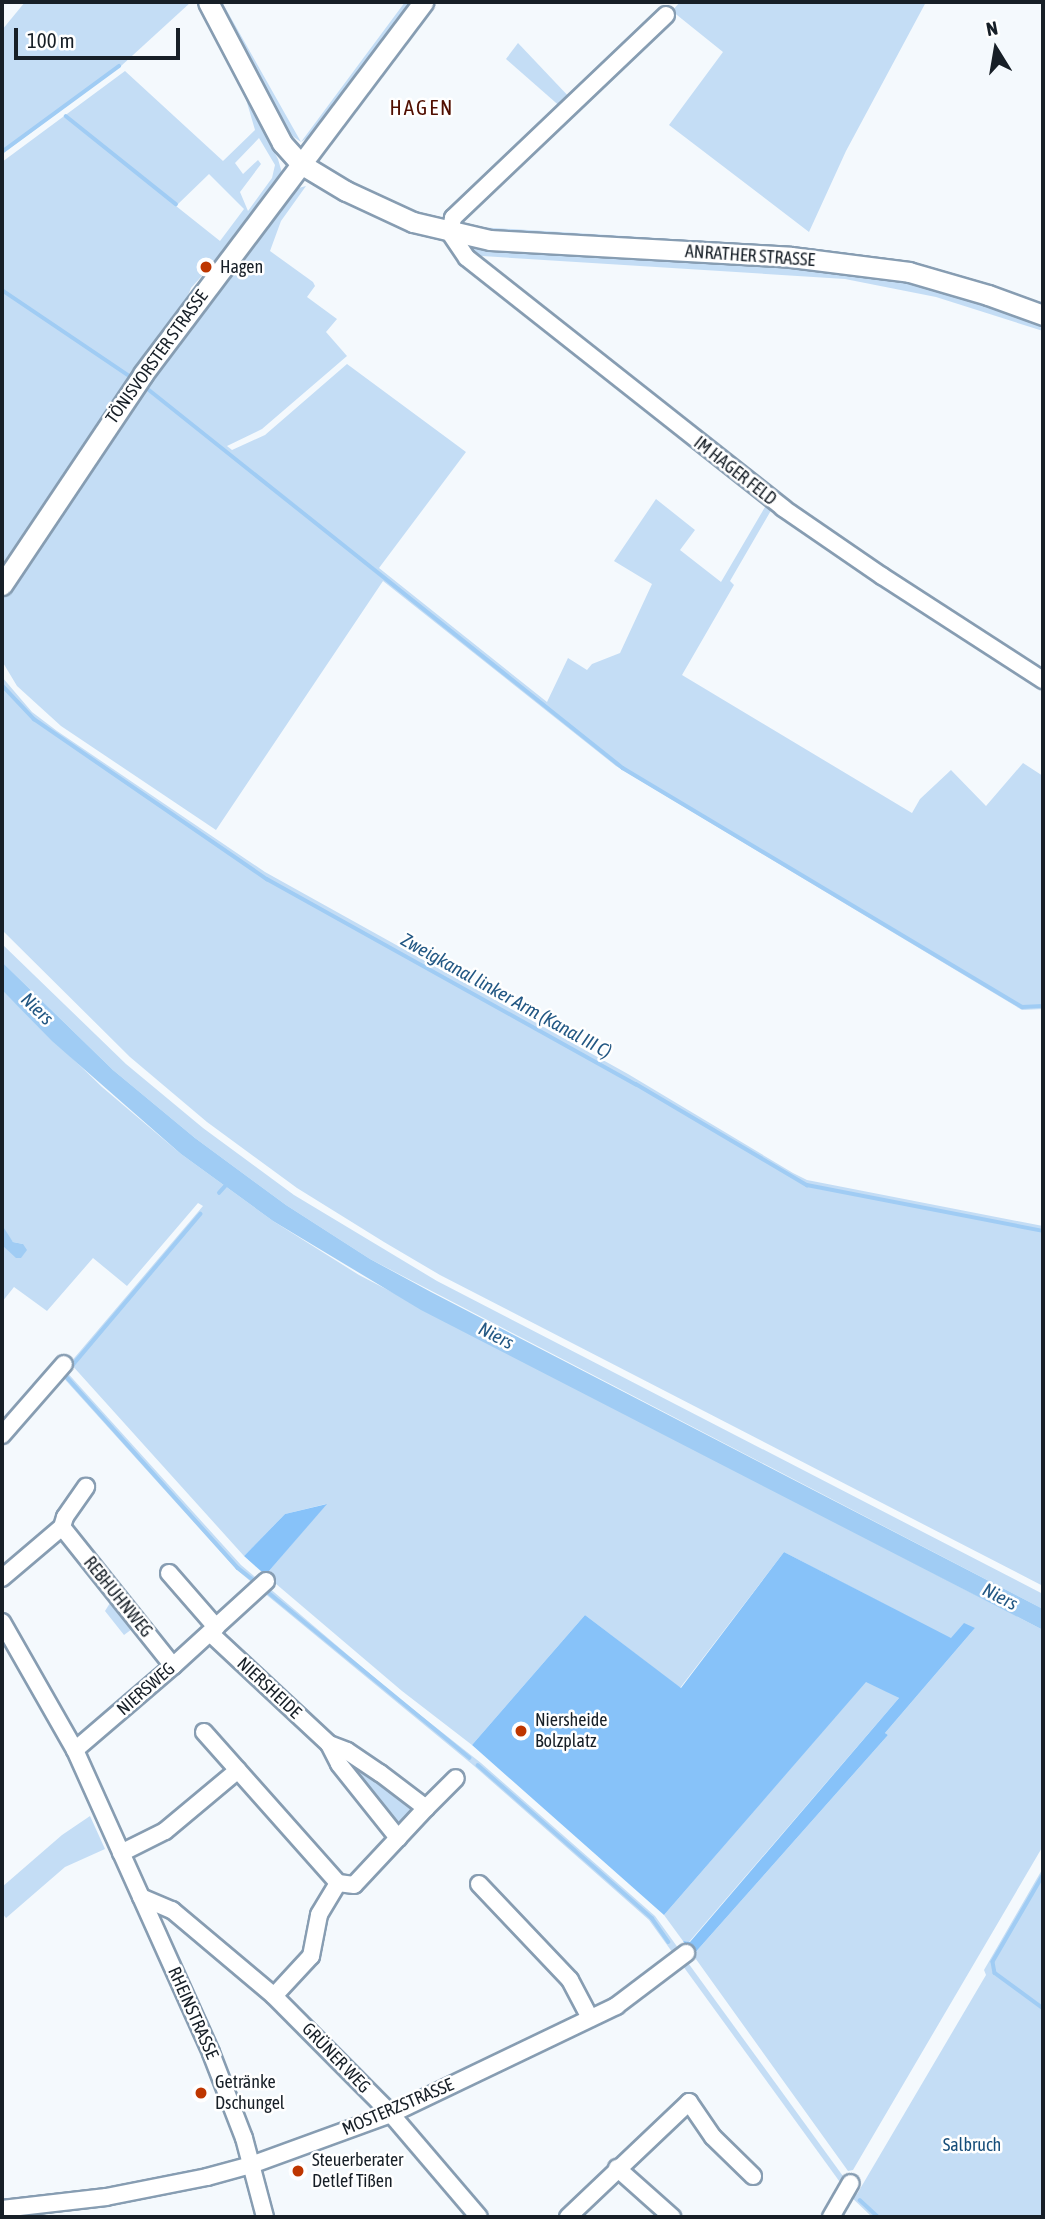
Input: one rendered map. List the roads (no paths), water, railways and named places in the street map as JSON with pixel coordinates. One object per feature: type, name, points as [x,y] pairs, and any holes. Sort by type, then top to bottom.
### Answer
[{"type":"main road","name":"ANRATHER STRASSE","points":[[208,2],[247,70],[282,143],[302,164],[376,206],[450,233],[490,240],[791,257],[909,272],[988,295],[1043,315]]},
{"type":"main road","name":"TÖNISVORSTER STRASSE","points":[[2,585],[138,381],[423,2]]},
{"type":"street","points":[[450,233],[453,218],[666,15]]},
{"type":"street","name":"IM HAGER FELD","points":[[450,233],[467,258],[783,508],[881,576],[1043,680]]},
{"type":"street","points":[[2,1435],[64,1364]]},
{"type":"street","points":[[2,1578],[62,1527],[65,1517],[86,1487]]},
{"type":"street","name":"REBHUHNWEG","points":[[62,1527],[173,1667]]},
{"type":"street","points":[[169,1573],[213,1630]]},
{"type":"street","name":"NIERSWEG","points":[[75,1750],[173,1667],[266,1581]]},
{"type":"street","name":"RHEINSTRASSE","points":[[2,1622],[75,1750],[211,2053],[244,2138],[265,2217]]},
{"type":"street","name":"NIERSHEIDE","points":[[213,1630],[329,1744],[358,1758],[426,1808]]},
{"type":"street","points":[[204,1732],[338,1883],[354,1885],[456,1778]]},
{"type":"street","name":"NIERSHEIDE","points":[[329,1744],[339,1764],[398,1838]]},
{"type":"street","points":[[121,1853],[165,1831],[238,1770]]},
{"type":"street","points":[[274,1996],[311,1956],[319,1915],[338,1883]]},
{"type":"street","points":[[478,1884],[570,1980],[590,2018]]},
{"type":"street","name":"GRÜNER WEG","points":[[141,1897],[172,1910],[274,1996],[391,2114],[479,2217]]},
{"type":"street","name":"MOSTERZSTRASSE","points":[[2,2209],[150,2190],[251,2165],[391,2114],[616,2006],[686,1953]]},
{"type":"street","points":[[568,2217],[689,2102],[713,2137],[753,2176]]},
{"type":"street","points":[[617,2168],[672,2217]]},
{"type":"street","points":[[831,2217],[851,2183]]},
{"type":"water","name":"Niers","points":[[2,962],[113,1070],[195,1138],[286,1205],[370,1259],[1043,1609],[1043,1630],[421,1310],[273,1221],[181,1154],[52,1041],[2,990]]},
{"type":"water","points":[[2,1225],[13,1242],[23,1244],[27,1250],[21,1258],[16,1258],[2,1245]]},
{"type":"waterway","points":[[2,152],[119,66]]},
{"type":"waterway","points":[[66,116],[176,204]]},
{"type":"waterway","points":[[2,290],[134,379]]},
{"type":"waterway","points":[[143,385],[623,768],[1022,1007],[1043,1006]]},
{"type":"waterway","name":"Zweigkanal linker Arm (Kanal III C)","points":[[2,685],[34,719],[267,879],[636,1084],[807,1185],[1043,1231]]},
{"type":"waterway","points":[[219,1193],[227,1184]]},
{"type":"waterway","points":[[201,1214],[65,1375],[238,1568],[257,1583]]},
{"type":"waterway","points":[[268,1592],[470,1758]]},
{"type":"waterway","points":[[478,1765],[652,1918],[669,1942]]},
{"type":"waterway","points":[[1043,1876],[993,1962],[995,1973],[1043,2008]]},
{"type":"waterway","points":[[860,2200],[878,2217]]},
{"type":"place","name":"Hagen","points":[[206,267]]},
{"type":"place","name":"Niersheide Bolzplatz","points":[[521,1731]]},
{"type":"place","name":"Getränke Dschungel","points":[[201,2093]]},
{"type":"place","name":"Steuerberater Detlef Tißen","points":[[298,2171]]},
{"type":"district","name":"HAGEN","points":[[422,107]]},
{"type":"park label","name":"Salbruch","points":[[972,2145]]}]
